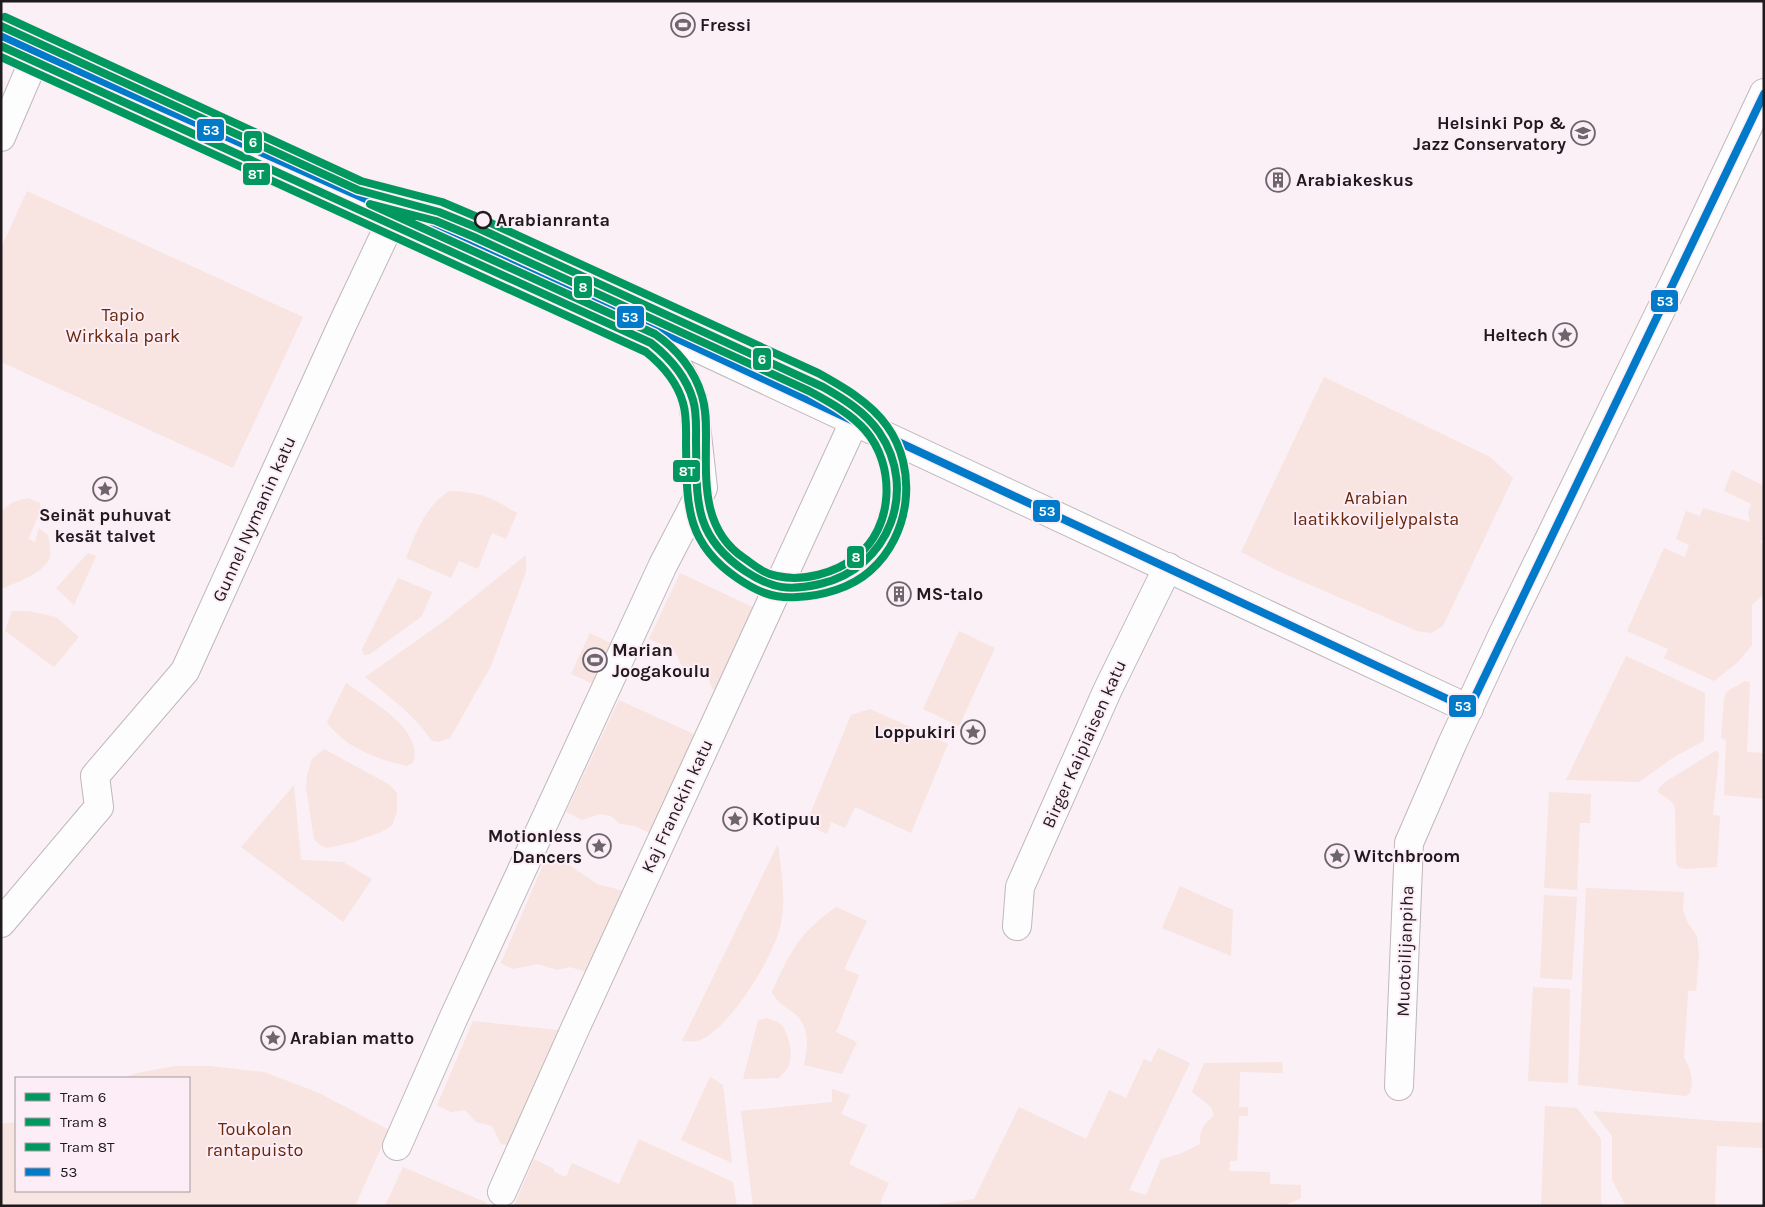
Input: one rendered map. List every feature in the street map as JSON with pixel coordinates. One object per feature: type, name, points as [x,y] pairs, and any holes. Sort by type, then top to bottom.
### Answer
[{"type":"street","points":[[1,36],[659,330],[1469,709]]},
{"type":"street","points":[[1,137],[37,53]]},
{"type":"street","name":"Muotoilijanpiha","points":[[1399,1086],[1409,844],[1469,709],[1764,93]]},
{"type":"street","name":"Gunnel Nymanin katu","points":[[1,923],[98,807],[95,776],[185,671],[395,213]]},
{"type":"street","points":[[398,1146],[453,1019],[663,565],[703,488],[693,399],[659,330]]},
{"type":"street","name":"Kaj Franckin katu","points":[[502,1192],[680,799],[854,422]]},
{"type":"street","name":"Birger Kaipiaisen katu","points":[[1017,926],[1020,888],[1108,689],[1168,567]]},
{"type":"green space","name":"Tapio Wirkkala park","points":[[27,191],[303,317],[233,468],[1,362],[1,248]]},
{"type":"green space","name":"Arabian laatikkoviljelypalsta","points":[[1324,377],[1490,457],[1513,478],[1443,626],[1431,633],[1417,631],[1278,571],[1241,552]]},
{"type":"green space","points":[[1732,470],[1764,486],[1764,540],[1760,541],[1764,546],[1764,594],[1752,605],[1752,645],[1737,663],[1714,681],[1664,658],[1668,649],[1627,631],[1664,548],[1685,557],[1689,545],[1676,539],[1686,511],[1700,516],[1703,508],[1750,522],[1748,513],[1751,504],[1724,491]]},
{"type":"green space","points":[[449,491],[485,496],[517,513],[506,539],[492,533],[478,569],[459,561],[451,578],[406,558],[427,512]]},
{"type":"green space","points":[[28,498],[40,503],[41,510],[28,539],[35,542],[39,528],[48,535],[50,556],[48,562],[37,572],[1,589],[1,511],[13,502]]},
{"type":"green space","points":[[88,553],[96,556],[74,605],[56,588]]},
{"type":"green space","points":[[526,555],[526,572],[491,666],[450,738],[439,742],[432,741],[409,715],[365,677],[443,622]]},
{"type":"green space","points":[[680,573],[759,610],[719,697],[712,688],[705,669],[700,667],[683,668],[674,650],[649,639]]},
{"type":"green space","points":[[398,578],[432,592],[422,616],[370,654],[364,655],[362,649]]},
{"type":"green space","points":[[12,611],[29,611],[56,617],[79,637],[54,667],[5,631]]},
{"type":"green space","points":[[959,631],[995,648],[959,726],[923,709]]},
{"type":"green space","name":"Marian Joogakoulu","points":[[590,633],[619,647],[600,687],[571,674]]},
{"type":"green space","points":[[1626,656],[1705,693],[1704,741],[1674,757],[1639,782],[1566,780]]},
{"type":"green space","points":[[1745,681],[1750,682],[1747,752],[1764,753],[1764,799],[1724,795],[1726,740],[1721,738],[1724,700],[1726,692]]},
{"type":"green space","points":[[346,683],[393,717],[403,727],[411,739],[415,750],[413,763],[406,766],[373,756],[352,745],[334,731],[327,722]]},
{"type":"green space","points":[[619,700],[700,737],[654,835],[635,826],[620,824],[611,816],[600,814],[582,820],[566,812]]},
{"type":"green space","points":[[870,709],[948,744],[911,833],[855,807],[845,828],[831,822],[827,834],[806,824],[851,715]]},
{"type":"green space","points":[[324,749],[390,785],[397,793],[397,811],[392,826],[350,843],[327,848],[321,846],[314,839],[306,788],[307,775],[312,759]]},
{"type":"green space","points":[[1717,750],[1719,754],[1713,815],[1720,816],[1717,867],[1685,869],[1678,867],[1676,863],[1675,808],[1672,802],[1658,792],[1659,788],[1665,782]]},
{"type":"green space","points":[[294,785],[301,860],[343,862],[372,879],[343,922],[241,847]]},
{"type":"green space","points":[[1549,792],[1591,794],[1590,823],[1580,823],[1577,890],[1544,888]]},
{"type":"green space","points":[[778,844],[783,886],[783,907],[780,928],[768,957],[748,992],[723,1023],[698,1041],[682,1041]]},
{"type":"green space","points":[[548,853],[597,884],[628,892],[590,973],[570,967],[557,970],[538,964],[512,969],[501,963]]},
{"type":"green space","points":[[1180,886],[1233,910],[1231,956],[1162,928]]},
{"type":"green space","points":[[1586,888],[1684,892],[1683,911],[1688,923],[1697,936],[1699,955],[1696,991],[1688,991],[1684,1057],[1690,1070],[1692,1083],[1690,1093],[1686,1096],[1578,1085]]},
{"type":"green space","points":[[1544,895],[1577,897],[1572,980],[1540,978]]},
{"type":"green space","points":[[836,907],[867,921],[844,969],[859,975],[836,1032],[857,1042],[842,1074],[804,1065],[807,1043],[802,1022],[780,1003],[772,992],[790,954],[797,944],[823,916]]},
{"type":"green space","points":[[1533,987],[1570,989],[1568,1083],[1528,1081]]},
{"type":"green space","points":[[766,1018],[780,1023],[785,1031],[790,1048],[789,1065],[779,1078],[743,1079],[758,1020]]},
{"type":"green space","points":[[473,1021],[565,1031],[508,1155],[507,1145],[501,1144],[492,1126],[476,1122],[465,1110],[451,1112],[437,1105]]},
{"type":"green space","points":[[1158,1048],[1190,1063],[1129,1190],[1146,1195],[1161,1159],[1180,1154],[1200,1144],[1202,1128],[1214,1116],[1211,1107],[1192,1092],[1204,1063],[1282,1062],[1283,1073],[1240,1072],[1239,1107],[1248,1107],[1248,1116],[1239,1116],[1237,1161],[1230,1161],[1229,1171],[1270,1172],[1270,1184],[1301,1185],[1301,1198],[1283,1206],[926,1206],[974,1199],[1019,1107],[1086,1139],[1109,1090],[1126,1098],[1144,1059],[1151,1062]]},
{"type":"green space","name":"Toukolan rantapuisto","points":[[175,1066],[209,1066],[264,1072],[319,1093],[389,1130],[355,1206],[1,1206],[1,1124],[15,1122],[15,1192],[190,1192],[190,1077],[126,1077]]},
{"type":"green space","points":[[710,1077],[723,1085],[732,1163],[681,1140]]},
{"type":"green space","points":[[832,1089],[850,1095],[841,1114],[867,1125],[849,1164],[889,1183],[880,1206],[753,1206],[741,1111],[832,1102]]},
{"type":"green space","points":[[1545,1106],[1577,1108],[1601,1139],[1601,1202],[1604,1206],[1541,1206]]},
{"type":"green space","points":[[1593,1111],[1764,1123],[1764,1148],[1717,1146],[1715,1206],[1626,1206],[1612,1180],[1612,1136]]},
{"type":"green space","points":[[639,1139],[733,1182],[737,1206],[514,1206],[534,1159],[554,1169],[554,1172],[566,1177],[572,1163],[619,1184]]},
{"type":"green space","points":[[403,1167],[487,1203],[486,1206],[385,1206]]},
{"type":"tram line","name":"8T","points":[[1,57],[646,352],[668,374],[677,388],[683,403],[686,423],[689,502],[692,519],[698,535],[707,550],[720,564],[751,587],[780,597],[816,595],[836,590],[854,582],[870,571],[884,556],[894,539],[902,521],[906,501],[906,481],[897,443],[887,426],[873,410],[837,384],[818,373],[482,219],[442,202],[361,181],[5,17]]},
{"type":"tram line","name":"6","points":[[1,26],[358,190],[439,212],[478,228],[823,387],[854,406],[867,418],[879,432],[891,455],[896,478],[896,501],[890,524],[880,544],[864,562],[844,575],[820,584],[790,588],[772,585],[755,577],[728,557],[715,544],[706,529],[698,498],[696,420],[693,400],[682,375],[665,355],[651,343],[1,46]]},
{"type":"tram line","points":[[358,190],[662,328],[765,360]]},
{"type":"tram line","name":"8","points":[[370,204],[436,221],[474,237],[809,391],[846,413],[865,430],[875,444],[886,478],[884,513],[878,530],[869,545],[848,563],[829,572],[808,577],[787,578],[777,576],[755,566],[730,546],[720,533],[713,518],[707,486],[706,420],[703,401],[699,387],[690,369],[671,346],[655,334],[370,204]]},
{"type":"transit line","name":"53","points":[[1,36],[659,330],[1469,709],[1764,94]]},
{"type":"place","name":"Fressi","points":[[683,25]]},
{"type":"place","name":"Helsinki Pop & Jazz Conservatory","points":[[1583,133]]},
{"type":"place","name":"Arabiakeskus","points":[[1278,180]]},
{"type":"place","name":"Arabianranta","points":[[483,220]]},
{"type":"place","name":"Heltech","points":[[1565,335]]},
{"type":"place","name":"Seinät puhuvat kesät talvet","points":[[105,489]]},
{"type":"place","name":"MS-talo","points":[[899,594]]},
{"type":"place","name":"Marian Joogakoulu","points":[[595,660]]},
{"type":"place","name":"Loppukiri","points":[[973,732]]},
{"type":"place","name":"Kotipuu","points":[[735,819]]},
{"type":"place","name":"Motionless Dancers","points":[[599,846]]},
{"type":"place","name":"Witchbroom","points":[[1337,856]]},
{"type":"place","name":"Arabian matto","points":[[273,1038]]}]
